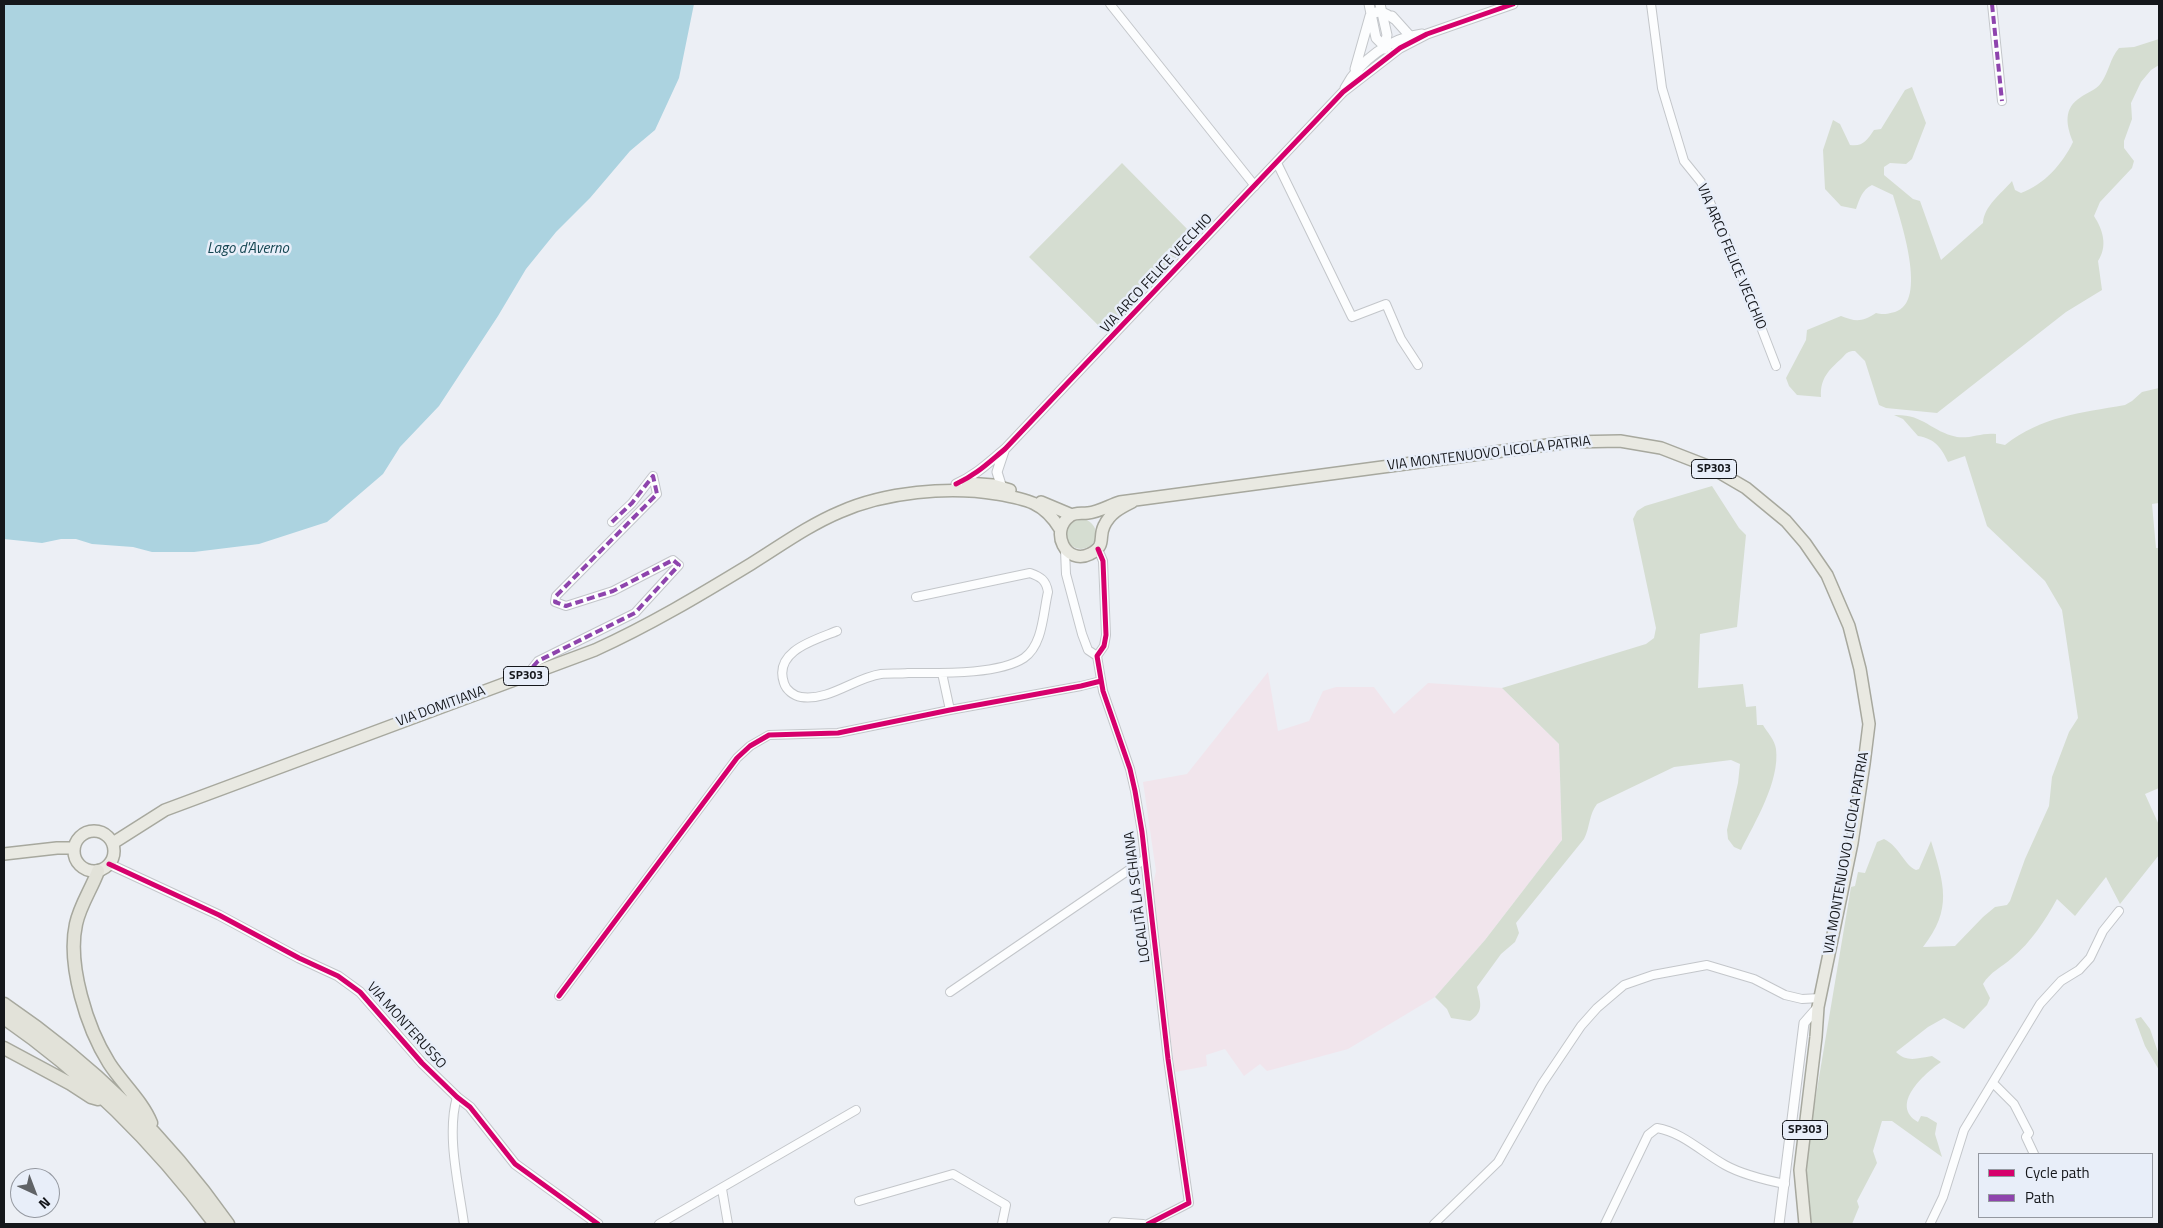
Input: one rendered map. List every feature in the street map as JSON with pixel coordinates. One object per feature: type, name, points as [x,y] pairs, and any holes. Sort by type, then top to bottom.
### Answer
[{"type":"highway","points":[[104,867],[80,911],[74,931],[81,992],[91,1026],[102,1051],[149,1118],[156,1134]]},
{"type":"highway","points":[[4,1004],[62,1048],[102,1082],[156,1134],[228,1224]]},
{"type":"highway","points":[[4,1018],[66,1065],[105,1100],[163,1160],[215,1224]]},
{"type":"highway","points":[[4,1048],[72,1084],[91,1097],[105,1100]]},
{"type":"main road","name":"VIA MONTENUOVO LICOLA PATRIA","points":[[1072,515],[1088,514],[1120,502],[1132,502],[1570,442],[1620,441],[1661,448],[1710,467],[1746,488],[1786,521],[1805,543],[1827,575],[1849,626],[1860,669],[1869,724],[1852,843],[1819,1002],[1800,1170],[1805,1224]]},
{"type":"main road","name":"VIA DOMITIANA","points":[[928,492],[956,484],[1031,502],[1048,512],[1060,529]]},
{"type":"main road","name":"VIA DOMITIANA","points":[[113,843],[165,810],[595,650],[643,629],[820,522],[860,504],[928,492],[1002,488],[1027,495],[1072,515]]},
{"type":"main road","name":"VIA MONTENUOVO LICOLA PATRIA","points":[[1102,528],[1112,514],[1132,502]]},
{"type":"main road","points":[[1072,515],[1064,521],[1059,536],[1065,550],[1076,556],[1088,556],[1098,550],[1103,540],[1102,528],[1097,519],[1088,514]]},
{"type":"main road","points":[[92,831],[107,835],[113,843],[114,854],[104,867],[92,871],[82,867],[76,858],[74,848],[82,834],[92,831]]},
{"type":"main road","points":[[4,854],[74,848]]},
{"type":"street","points":[[1110,4],[1255,186]]},
{"type":"street","points":[[1369,4],[1376,38],[1384,47],[1400,48]]},
{"type":"street","points":[[1343,92],[1400,48],[1427,34],[1513,4]]},
{"type":"street","name":"VIA ARCO FELICE VECCHIO","points":[[1651,4],[1662,88],[1684,161],[1701,182],[1732,252],[1776,366]]},
{"type":"street","points":[[1992,4],[2002,101]]},
{"type":"street","points":[[1343,92],[1358,62],[1370,16],[1382,7]]},
{"type":"street","points":[[1382,7],[1410,36]]},
{"type":"street","points":[[1370,70],[1384,47],[1387,35],[1382,7]]},
{"type":"street","points":[[1351,77],[1364,63],[1384,47],[1410,36],[1427,34]]},
{"type":"street","name":"VIA ARCO FELICE VECCHIO","points":[[956,484],[970,478],[984,468],[1005,449],[1343,92]]},
{"type":"street","points":[[1277,163],[1352,317],[1386,304],[1401,339],[1418,365]]},
{"type":"street","name":"VIA ARCO FELICE VECCHIO","points":[[1002,488],[997,472],[1005,449]]},
{"type":"street","points":[[981,489],[980,476],[984,468]]},
{"type":"street","points":[[525,676],[538,661],[634,613],[679,564],[673,560],[613,591],[566,606],[555,602],[556,596],[657,494],[653,476],[632,503],[612,522]]},
{"type":"street","points":[[1065,550],[1066,574],[1082,634],[1088,650],[1098,656]]},
{"type":"street","name":"LOCALITÀ LA SCHIANA","points":[[1098,550],[1103,561],[1106,635],[1104,646],[1098,656],[1101,681],[1132,776],[1145,859],[1168,1059],[1189,1203],[1148,1224]]},
{"type":"street","points":[[837,631],[808,643],[790,654],[782,671],[784,685],[791,692],[799,697],[812,697],[827,694],[880,674],[942,673],[993,668],[1013,663],[1025,657],[1036,644],[1048,592],[1046,584],[1041,577],[1030,573],[916,597]]},
{"type":"street","points":[[942,673],[950,710]]},
{"type":"street","points":[[559,996],[737,758],[750,746],[769,735],[838,733],[1101,681]]},
{"type":"street","points":[[950,992],[1145,859]]},
{"type":"street","name":"VIA MONTERUSSO","points":[[104,867],[219,915],[349,983],[360,992],[422,1063],[457,1098],[470,1107],[515,1164],[598,1224]]},
{"type":"street","points":[[1930,1224],[1943,1197],[1964,1130],[2040,1004],[2061,981],[2079,970],[2090,958],[2103,930],[2119,911]]},
{"type":"street","points":[[1434,1224],[1498,1162],[1542,1084],[1581,1026],[1597,1008],[1624,985],[1652,975],[1707,965],[1754,979],[1785,995],[1819,1002],[1804,1023],[1779,1224]]},
{"type":"street","points":[[1802,1036],[1806,1028],[1809,1027],[1816,1036]]},
{"type":"street","points":[[1993,1083],[2014,1104],[2029,1134],[2026,1137],[2034,1153]]},
{"type":"street","points":[[457,1098],[452,1114],[464,1224]]},
{"type":"street","points":[[659,1224],[856,1110]]},
{"type":"street","points":[[1605,1224],[1648,1135],[1657,1128],[1669,1130],[1726,1166],[1763,1179],[1785,1184]]},
{"type":"street","points":[[858,1201],[953,1174],[1006,1206],[1002,1224]]},
{"type":"street","points":[[722,1189],[728,1224]]},
{"type":"street","points":[[1113,1224],[1114,1222],[1143,1224]]},
{"type":"shaded area","points":[[2159,39],[2159,65],[2151,70],[2141,82],[2131,103],[2132,119],[2124,141],[2124,148],[2134,161],[2132,168],[2100,202],[2094,216],[2102,232],[2104,244],[2098,261],[2102,290],[2066,312],[1937,413],[1886,408],[1879,405],[1865,361],[1855,351],[1847,353],[1829,371],[1822,385],[1821,397],[1797,395],[1789,386],[1786,378],[1806,340],[1807,330],[1841,316],[1859,320],[1876,313],[1895,312],[1905,305],[1910,293],[1911,277],[1906,240],[1893,195],[1872,185],[1860,198],[1856,209],[1841,206],[1825,189],[1823,150],[1833,120],[1840,124],[1850,145],[1861,144],[1867,140],[1874,130],[1881,129],[1905,90],[1912,87],[1926,123],[1912,159],[1906,164],[1890,163],[1884,167],[1884,175],[1913,199],[1920,201],[1941,260],[1983,223],[1986,211],[2012,181],[2015,190],[2021,193],[2045,179],[2064,158],[2073,142],[2068,123],[2071,106],[2075,101],[2101,83],[2119,48],[2134,47]]},
{"type":"shaded area","points":[[1122,163],[1195,237],[1106,333],[1029,257]]},
{"type":"shaded area","points":[[2159,388],[2159,503],[2152,504],[2156,548],[2159,548],[2159,788],[2145,794],[2159,825],[2159,855],[2120,904],[2106,877],[2075,916],[2057,899],[2025,945],[1983,984],[1990,998],[1987,1005],[1964,1029],[1944,1018],[1928,1027],[1896,1052],[1904,1058],[1917,1059],[1932,1056],[1941,1062],[1926,1074],[1912,1090],[1907,1107],[1910,1115],[1918,1122],[1921,1116],[1937,1123],[1935,1134],[1942,1157],[1892,1121],[1882,1121],[1873,1151],[1877,1163],[1857,1201],[1859,1207],[1852,1224],[1810,1224],[1805,1183],[1807,1149],[1851,887],[1855,886],[1858,872],[1865,873],[1877,842],[1884,839],[1894,846],[1912,868],[1919,869],[1931,841],[1942,883],[1943,896],[1939,920],[1923,947],[1955,946],[1995,907],[2007,905],[2010,901],[2025,859],[2049,806],[2052,777],[2069,732],[2078,718],[2062,610],[2045,581],[1987,526],[1965,456],[1948,462],[1937,444],[1929,439],[1918,436],[1903,419],[1894,415],[1913,417],[1940,431],[1957,437],[1996,434],[1996,443],[2005,445],[2019,435],[2047,422],[2062,417],[2125,405],[2142,392]]},
{"type":"shaded area","points":[[1712,486],[1739,528],[1746,535],[1737,627],[1700,634],[1698,688],[1743,684],[1746,707],[1756,706],[1757,725],[1763,725],[1774,742],[1776,761],[1774,774],[1759,814],[1741,850],[1734,847],[1728,839],[1727,830],[1738,783],[1740,764],[1731,760],[1674,767],[1597,804],[1592,812],[1584,839],[1516,923],[1519,933],[1515,942],[1501,954],[1477,987],[1480,1002],[1478,1014],[1470,1021],[1451,1018],[1447,1009],[1435,997],[1485,940],[1562,840],[1559,744],[1502,688],[1646,644],[1654,638],[1656,628],[1633,519],[1637,511],[1645,506]]},
{"type":"shaded area","points":[[1081,519],[1092,523],[1096,534],[1092,545],[1081,549],[1070,545],[1066,534],[1070,523]]},
{"type":"shaded area","points":[[1268,672],[1278,731],[1309,721],[1323,691],[1336,687],[1374,687],[1394,714],[1428,683],[1502,688],[1559,744],[1562,840],[1485,940],[1435,997],[1348,1049],[1267,1071],[1260,1064],[1244,1076],[1225,1049],[1206,1055],[1207,1066],[1175,1072],[1151,894],[1156,871],[1143,782],[1187,774]]},
{"type":"shaded area","points":[[2141,1017],[2150,1029],[2159,1055],[2159,1070],[2145,1046],[2135,1019]]},
{"type":"water","name":"Lago d'Averno","points":[[4,4],[694,4],[679,78],[655,130],[630,151],[590,198],[556,232],[526,269],[498,316],[439,406],[400,447],[383,474],[327,522],[259,544],[194,552],[152,552],[133,547],[92,544],[76,539],[61,539],[42,543],[4,539]]},
{"type":"marked path","points":[[1992,4],[2002,101]]},
{"type":"marked path","points":[[525,676],[538,661],[635,613],[679,565],[673,560],[613,591],[566,606],[555,602],[556,596],[657,494],[653,476],[632,503],[612,522]]},
{"type":"cycle path","points":[[956,484],[976,473],[1005,449],[1343,92],[1400,48],[1427,34],[1513,4]]},
{"type":"cycle path","points":[[1098,549],[1103,561],[1106,635],[1104,646],[1097,656],[1103,691],[1130,769],[1142,832],[1168,1059],[1189,1203],[1148,1224]]},
{"type":"cycle path","points":[[559,996],[737,758],[750,746],[769,735],[838,733],[1101,681]]},
{"type":"cycle path","points":[[109,864],[219,915],[299,958],[338,976],[360,992],[422,1063],[470,1107],[515,1164],[598,1224]]}]
